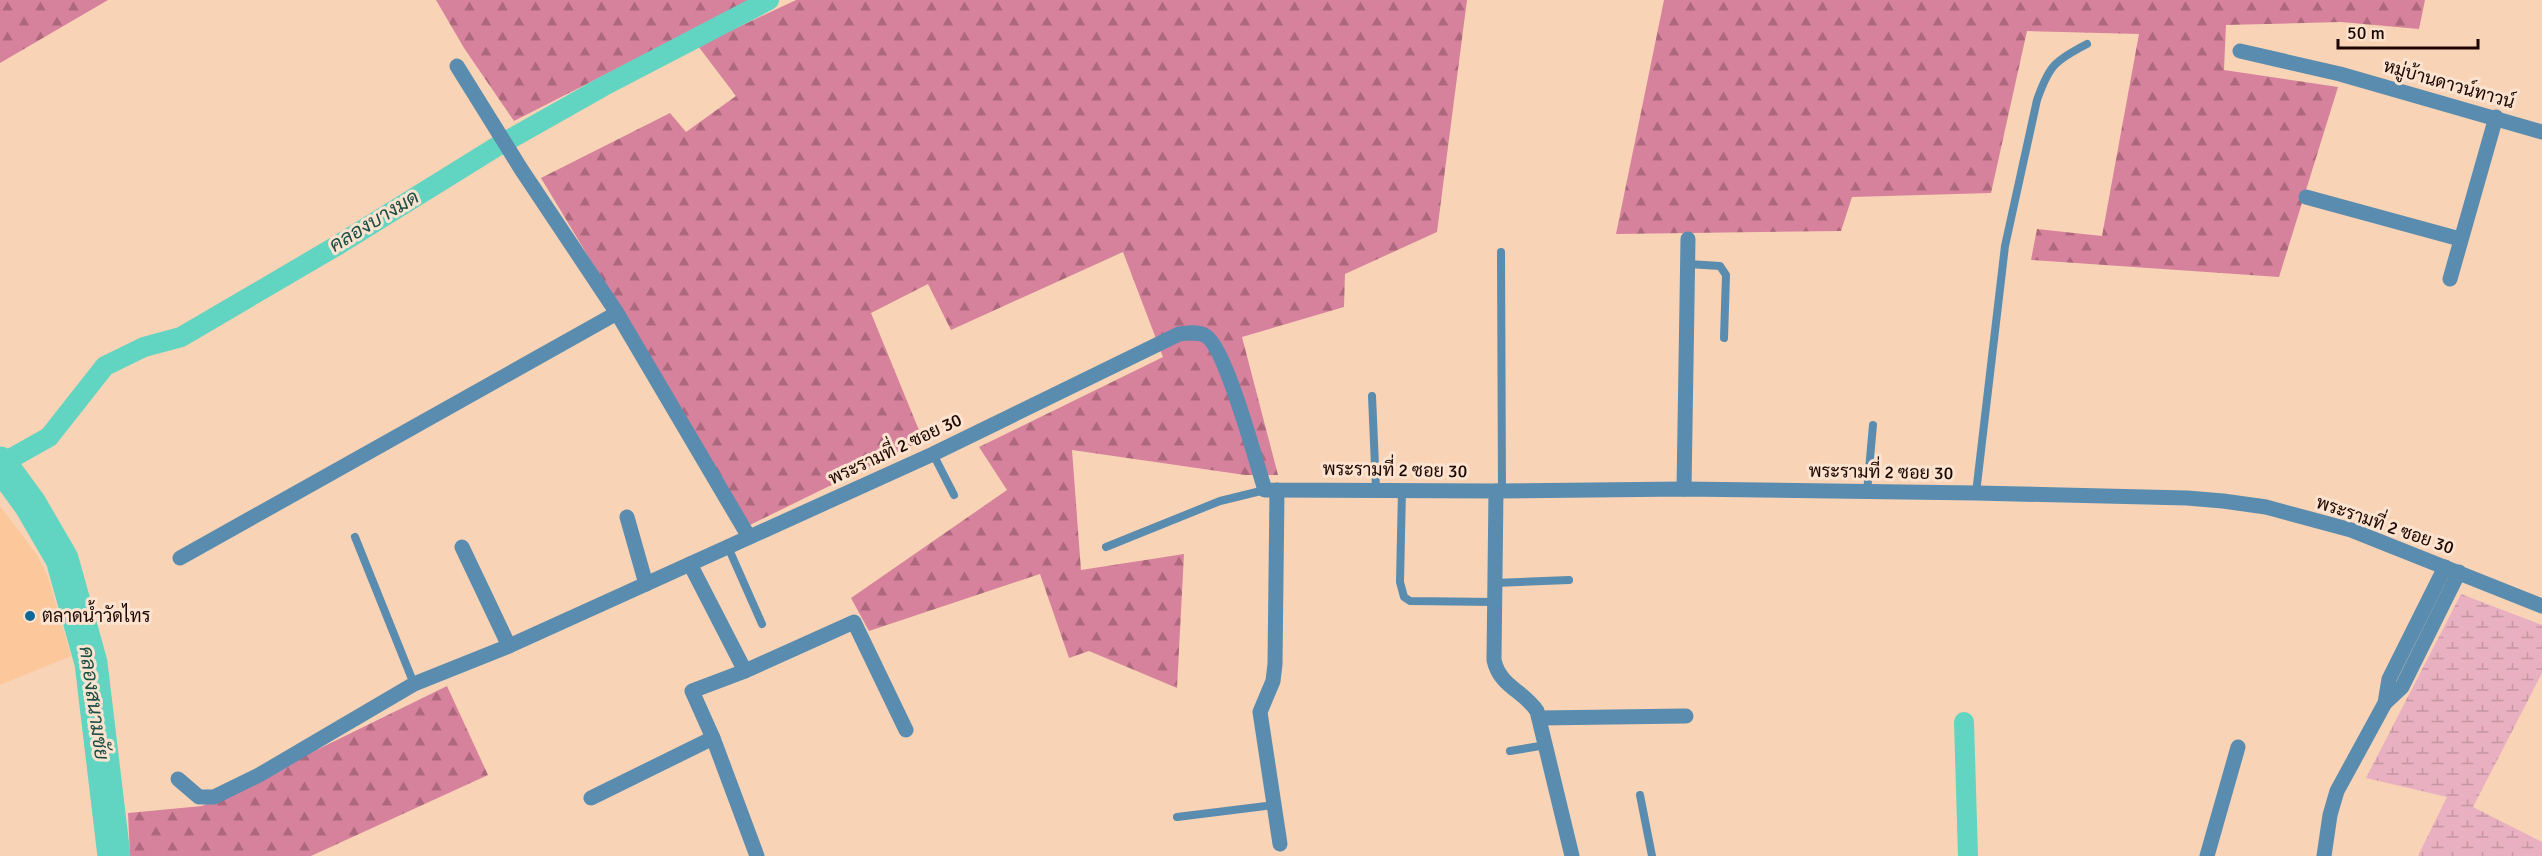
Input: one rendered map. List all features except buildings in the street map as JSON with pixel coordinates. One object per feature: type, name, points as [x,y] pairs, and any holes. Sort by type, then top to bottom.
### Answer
[{"type":"street","name":"หมู่บ้านดาวน์ทาวน์","points":[[2240,51],[2340,74],[2542,132]]},
{"type":"street","points":[[457,66],[515,160],[617,313],[749,537]]},
{"type":"street","points":[[2450,279],[2496,117]]},
{"type":"street","points":[[2306,197],[2460,239]]},
{"type":"street","points":[[1684,489],[1688,239]]},
{"type":"street","points":[[180,558],[617,313]]},
{"type":"street","name":"พระรามที่ 2 ซอย 30","points":[[178,779],[199,797],[214,797],[259,775],[414,684],[509,646],[933,454],[1179,334],[1194,333],[1206,336],[1216,345],[1271,490],[1684,489],[2187,498],[2266,507],[2351,530],[2542,606]]},
{"type":"street","points":[[1271,490],[1275,664],[1273,681],[1260,712],[1280,844]]},
{"type":"street","points":[[1499,491],[1494,660],[1497,672],[1503,681],[1530,700],[1539,718],[1572,856]]},
{"type":"street","points":[[627,517],[646,584]]},
{"type":"street","points":[[462,547],[509,646]]},
{"type":"street","points":[[690,564],[745,671]]},
{"type":"street","points":[[2324,856],[2330,815],[2337,790],[2385,703],[2402,687],[2452,569]]},
{"type":"street","points":[[758,856],[713,738],[692,691],[745,671],[854,622],[906,730]]},
{"type":"street","points":[[1539,718],[1686,716]]},
{"type":"street","points":[[591,798],[713,738]]},
{"type":"street","points":[[2207,856],[2238,747]]},
{"type":"lane","points":[[1976,493],[2005,246],[2037,100],[2044,80],[2054,64],[2087,44]]},
{"type":"lane","points":[[1499,491],[1502,252]]},
{"type":"lane","points":[[1688,264],[1720,266],[1726,275],[1724,338]]},
{"type":"lane","points":[[1372,396],[1376,489]]},
{"type":"lane","points":[[1867,492],[1873,425]]},
{"type":"lane","points":[[933,454],[954,495]]},
{"type":"lane","points":[[1402,489],[1400,582],[1404,597],[1410,601],[1495,602]]},
{"type":"lane","points":[[1106,547],[1220,501],[1271,490]]},
{"type":"lane","points":[[356,537],[414,684]]},
{"type":"lane","points":[[728,547],[762,624]]},
{"type":"lane","points":[[1495,583],[1569,580]]},
{"type":"lane","points":[[1510,751],[1546,745]]},
{"type":"lane","points":[[1640,795],[1652,856]]},
{"type":"lane","points":[[1177,817],[1274,805]]},
{"type":"shaded area","name":"ตลาดน้ำวัดไทร","points":[[0,506],[37,555],[48,577],[71,656],[0,685]]},
{"type":"green space","points":[[0,0],[108,0],[0,63]]},
{"type":"green space","points":[[436,0],[752,0],[514,121],[464,48]]},
{"type":"green space","points":[[796,0],[1467,0],[1437,232],[1345,274],[1344,307],[1242,337],[1278,475],[1245,475],[1072,450],[1081,570],[1184,554],[1177,688],[1089,651],[1069,658],[1040,574],[869,631],[851,598],[1007,490],[979,447],[1163,357],[1123,252],[951,330],[928,284],[871,313],[923,440],[750,525],[541,178],[670,113],[686,132],[736,96],[698,46]]},
{"type":"green space","points":[[1664,0],[2425,0],[2419,29],[2341,22],[2226,25],[2224,70],[2338,87],[2279,277],[2031,260],[2037,229],[2102,236],[2139,34],[2027,31],[1991,193],[1852,197],[1841,231],[1616,234]]},
{"type":"green space","points":[[2461,594],[2542,625],[2542,673],[2473,807],[2542,842],[2542,856],[2418,856],[2447,797],[2366,778]]},
{"type":"green space","points":[[447,686],[488,775],[311,856],[130,856],[128,813],[202,806]]},
{"type":"waterway","name":"คลองบางมด","points":[[1,464],[49,437],[105,366],[144,347],[181,337],[338,245],[496,147],[604,86],[769,0]]},
{"type":"waterway","name":"คลองสนามชัย","points":[[0,463],[30,504],[62,559],[91,663],[114,856]]},
{"type":"waterway","points":[[1964,722],[1968,856]]},
{"type":"place","name":"ตลาดน้ำวัดไทร","points":[[30,616]]}]
